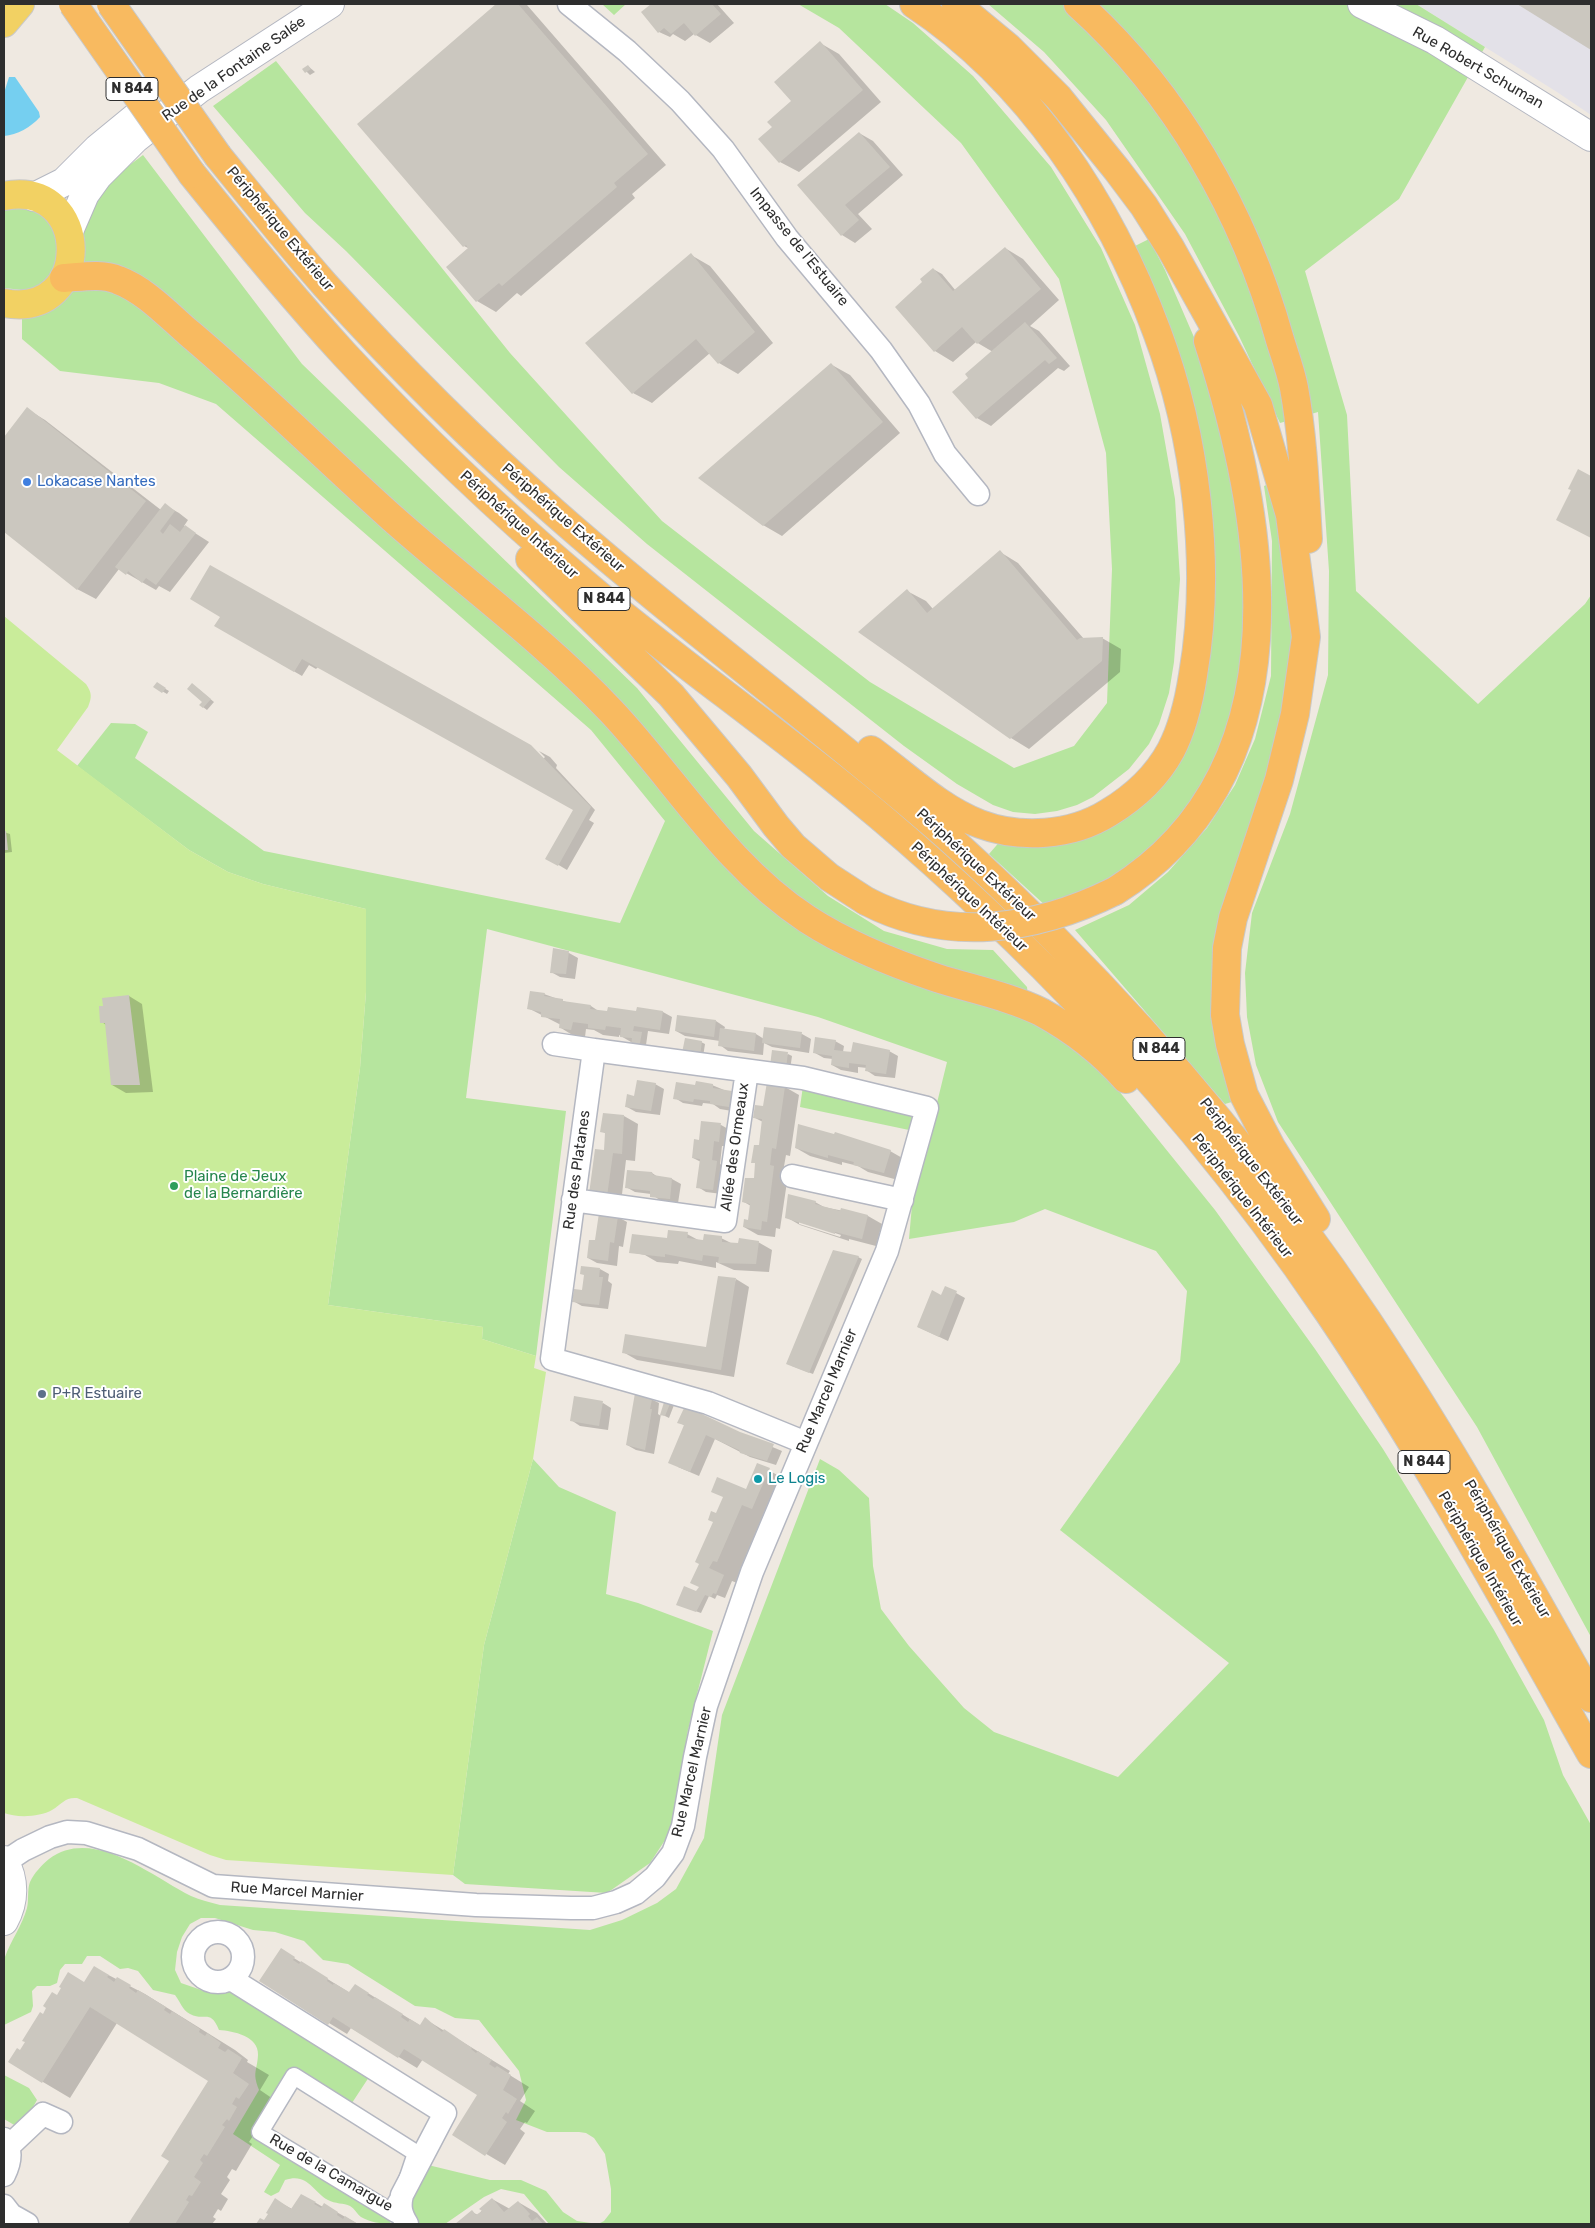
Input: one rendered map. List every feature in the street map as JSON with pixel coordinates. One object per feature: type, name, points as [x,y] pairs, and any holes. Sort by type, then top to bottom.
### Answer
[{"type":"highway","name":"Périphérique Intérieur","points":[[73,4],[192,174],[279,281],[398,411],[510,519],[616,609],[830,775],[959,885],[1043,967],[1122,1049],[1184,1121],[1284,1248],[1328,1312],[1417,1449],[1591,1754]]},
{"type":"highway","name":"Périphérique Extérieur","points":[[111,4],[218,156],[338,299],[452,416],[557,515],[922,814],[1057,941],[1151,1040],[1245,1152],[1319,1250],[1368,1321],[1440,1434],[1591,1698]]},
{"type":"highway","points":[[715,645],[735,646],[938,800],[979,824],[1016,832],[1064,831],[1090,822],[1121,805],[1150,780],[1170,752],[1189,699],[1200,625],[1202,592],[1199,527],[1190,459],[1179,405],[1157,332],[1112,233],[1089,192],[1051,136],[975,51],[947,26],[914,4]]},
{"type":"highway","points":[[956,4],[1008,47],[1058,97],[1088,132],[1144,206],[1171,249],[1258,405],[1290,515],[1306,638]]},
{"type":"highway","points":[[1078,4],[1103,26],[1157,90],[1204,160],[1241,231],[1270,304],[1294,387],[1302,454],[1309,558],[1306,638],[1295,714],[1279,780],[1233,918],[1227,948],[1225,1015],[1230,1044],[1244,1095],[1271,1147],[1318,1222],[1319,1250]]},
{"type":"highway","points":[[64,278],[92,276],[118,279],[147,297],[215,354],[392,517],[566,666],[644,747],[712,832],[748,870],[776,895],[806,918],[834,935],[891,962],[1000,996],[1040,1012],[1079,1037],[1112,1063],[1154,1110],[1260,1243],[1284,1248]]},
{"type":"highway","points":[[279,281],[284,303],[509,538],[671,695],[739,776],[793,846],[829,876],[866,900],[903,917],[937,926],[996,926],[1041,920],[1088,904],[1136,878],[1189,828],[1222,775],[1235,746],[1253,680],[1257,607],[1249,496],[1234,427],[1192,289]]},
{"type":"main road","points":[[4,23],[20,4]]},
{"type":"main road","points":[[4,196],[20,195],[34,197],[53,208],[63,219],[69,231],[72,252],[70,266],[64,278],[48,296],[33,302],[8,306]]},
{"type":"street","name":"Rue de la Fontaine Salée","points":[[34,197],[64,182],[98,148],[215,56],[296,4]]},
{"type":"street","name":"Rue de la Fontaine Salée","points":[[69,231],[85,194],[98,176],[136,139],[199,89],[330,4]]},
{"type":"street","name":"Impasse de l'Estuaire","points":[[569,4],[627,50],[680,101],[723,149],[787,238],[881,350],[920,404],[945,454],[978,494]]},
{"type":"street","name":"Rue Robert Schuman","points":[[1362,4],[1435,40],[1591,137]]},
{"type":"street","points":[[554,1044],[747,1071]]},
{"type":"street","name":"Rue des Platanes","points":[[594,1050],[552,1359],[708,1403],[806,1443]]},
{"type":"street","name":"Rue Marcel Marnier","points":[[4,1861],[50,1837],[67,1832],[86,1833],[138,1850],[213,1886],[476,1905],[571,1908],[593,1908],[616,1902],[636,1893],[655,1876],[673,1853],[683,1826],[706,1706],[752,1572],[887,1251],[927,1108],[803,1078],[747,1071]]},
{"type":"street","name":"Allée des Ormeaux","points":[[573,1200],[725,1221],[747,1071]]},
{"type":"street","points":[[792,1176],[902,1200]]},
{"type":"street","points":[[4,1861],[11,1876],[12,1895],[9,1911],[4,1921]]},
{"type":"street","name":"Rue de la Camargue","points":[[231,1979],[446,2113],[402,2194],[396,2202],[395,2214],[260,2132],[294,2076],[416,2153],[402,2194],[400,2204],[401,2213],[407,2224]]},
{"type":"street","points":[[4,2175],[10,2163],[6,2143],[43,2114],[61,2122]]},
{"type":"street","points":[[4,2206],[11,2215],[27,2224]]},
{"type":"shaded area","points":[[1416,4],[1591,4],[1591,115],[1557,92]]},
{"type":"green space","points":[[602,4],[626,4],[614,15]]},
{"type":"green space","points":[[798,4],[885,4],[913,23],[973,76],[1051,167],[1101,248],[1135,325],[1160,414],[1175,499],[1180,579],[1174,662],[1169,693],[1159,724],[1149,744],[1129,769],[1093,797],[1077,805],[1057,811],[1035,814],[1013,812],[993,805],[957,784],[904,746],[647,544],[559,467],[346,251],[305,213],[213,106],[276,61],[510,353],[662,521],[870,682],[1014,768],[1074,746],[1107,703],[1112,569],[1106,453],[1059,279],[961,143],[839,28]]},
{"type":"green space","points":[[988,4],[1416,4],[1485,47],[1399,199],[1305,271],[1347,415],[1356,591],[1478,704],[1585,604],[1591,595],[1591,1637],[1477,1427],[1278,1122],[1256,1065],[1247,1017],[1245,973],[1252,913],[1290,814],[1328,675],[1329,571],[1318,412],[1280,423],[1239,336],[1185,234],[1106,120],[1044,52]]},
{"type":"green space","points":[[143,155],[302,364],[637,688],[754,831],[828,896],[884,931],[947,949],[993,950],[1027,987],[1031,1020],[1071,1043],[1106,1075],[1215,1210],[1315,1349],[1383,1449],[1494,1630],[1544,1720],[1563,1775],[1591,1825],[1591,2224],[598,2224],[604,2221],[611,2212],[611,2189],[605,2154],[594,2138],[586,2133],[547,2132],[516,2120],[526,2100],[519,2071],[479,2020],[455,2018],[435,2008],[415,2006],[348,1964],[323,1960],[304,1941],[275,1932],[253,1930],[215,1918],[201,1918],[190,1924],[182,1937],[177,1952],[175,1970],[181,1983],[210,1993],[230,1991],[371,2074],[348,2109],[294,2076],[261,2132],[382,2206],[391,2224],[383,2224],[361,2217],[350,2206],[328,2200],[310,2184],[299,2179],[285,2180],[279,2192],[271,2196],[264,2192],[280,2165],[233,2134],[259,2090],[255,2075],[258,2055],[254,2043],[238,2033],[219,2030],[216,2023],[210,2017],[190,2014],[183,2008],[175,1995],[153,1990],[138,1971],[128,1968],[120,1969],[100,1956],[87,1956],[82,1964],[65,1964],[60,1970],[57,1983],[50,1986],[37,1986],[32,1991],[33,2006],[31,2012],[4,2025],[4,1962],[7,1951],[25,1915],[30,1882],[38,1869],[49,1859],[66,1850],[84,1848],[103,1851],[140,1867],[191,1896],[220,1905],[590,1930],[622,1920],[657,1903],[676,1889],[704,1838],[722,1715],[820,1459],[839,1470],[869,1498],[873,1566],[881,1609],[909,1646],[964,1708],[994,1732],[1118,1777],[1229,1663],[1060,1530],[1180,1362],[1187,1291],[1156,1251],[1045,1209],[1014,1222],[909,1239],[912,1205],[947,1062],[818,1017],[487,929],[466,1098],[566,1111],[536,1356],[482,1339],[483,1327],[328,1305],[360,1068],[366,992],[366,909],[263,884],[228,872],[189,850],[77,766],[111,723],[135,724],[148,732],[135,758],[264,851],[620,923],[665,821],[591,730],[216,404],[159,383],[60,371],[22,339],[22,290],[4,288],[4,210],[17,208],[29,210],[41,215],[51,224]]},
{"type":"green space","points":[[1149,239],[1165,270],[1212,379],[1232,467],[1243,558],[1248,648],[1233,725],[1201,790],[1159,843],[1112,883],[1047,907],[989,854],[1002,839],[1070,838],[1173,763],[1212,546],[1131,248]]},
{"type":"green space","points":[[1271,483],[1285,549],[1292,638],[1284,710],[1273,766],[1235,885],[1235,1101],[1225,1104],[1075,930],[1129,905],[1168,872],[1207,828],[1235,785],[1255,739],[1271,676],[1272,541],[1264,486]]},
{"type":"green space","name":"Plaine de Jeux de la Bernardière","points":[[4,616],[86,684],[89,690],[91,698],[88,707],[57,750],[189,850],[228,872],[263,884],[366,909],[366,992],[360,1068],[328,1305],[483,1327],[482,1339],[536,1356],[534,1368],[546,1372],[533,1459],[484,1645],[453,1875],[226,1860],[210,1855],[77,1798],[66,1800],[52,1810],[41,1814],[22,1816],[4,1813]]},
{"type":"green space","points":[[803,1086],[898,1108],[912,1117],[909,1130],[800,1107]]},
{"type":"green space","points":[[533,1459],[559,1487],[616,1512],[606,1594],[638,1603],[713,1631],[688,1730],[671,1831],[650,1863],[607,1893],[465,1884],[453,1875],[484,1645]]},
{"type":"green space","points":[[4,2075],[29,2088],[37,2100],[24,2123],[16,2126],[4,2119]]},
{"type":"green space","points":[[428,2165],[490,2180],[521,2180],[546,2191],[563,2212],[577,2221],[598,2224],[549,2224],[524,2194],[501,2189],[484,2197],[445,2224],[417,2224],[410,2203]]},
{"type":"water","points":[[9,77],[15,77],[39,112],[40,117],[23,130],[4,136],[4,93]]},
{"type":"building","points":[[496,4],[518,4],[648,154],[614,183],[617,187],[502,286],[499,283],[476,302],[446,267],[468,248],[466,245],[463,247],[357,124]]},
{"type":"building","points":[[651,4],[712,4],[721,14],[695,36],[684,23],[671,34],[664,28],[658,33],[641,12]]},
{"type":"building","points":[[1517,4],[1591,4],[1591,50]]},
{"type":"building","points":[[820,41],[863,90],[779,163],[758,139],[772,127],[767,122],[791,101],[774,82]]},
{"type":"building","points":[[308,65],[311,69],[305,73],[302,69]]},
{"type":"building","points":[[859,132],[890,167],[845,205],[859,220],[841,236],[797,185]]},
{"type":"building","points":[[1005,247],[1041,289],[977,344],[962,327],[934,352],[895,307],[922,282],[920,279],[933,268],[953,291]]},
{"type":"building","points":[[691,253],[755,332],[718,364],[696,339],[632,394],[585,343]]},
{"type":"building","points":[[1025,322],[1057,358],[1049,364],[1045,360],[976,419],[952,392],[968,378],[965,374]]},
{"type":"building","points":[[831,363],[883,422],[763,526],[698,478]]},
{"type":"building","points":[[27,407],[146,501],[77,590],[4,532],[4,437]]},
{"type":"building","points":[[1578,469],[1591,476],[1591,538],[1556,520],[1571,490],[1568,489]]},
{"type":"building","points":[[165,503],[175,511],[160,531],[163,534],[170,524],[180,532],[185,525],[196,533],[156,585],[146,578],[142,583],[128,571],[126,575],[115,567]]},
{"type":"building","points":[[1000,550],[1077,640],[1080,638],[1103,637],[1102,661],[1010,739],[858,632],[907,589],[927,613]]},
{"type":"building","points":[[210,565],[531,745],[591,807],[558,866],[545,859],[573,810],[302,659],[294,672],[214,626],[220,617],[190,599]]},
{"type":"building","points":[[157,682],[166,688],[162,693],[153,687]]},
{"type":"building","points":[[192,683],[211,699],[203,708],[199,705],[202,702],[187,689]]},
{"type":"building","points":[[4,831],[6,831],[8,850],[4,850]]},
{"type":"building","points":[[553,948],[569,951],[566,974],[550,973]]},
{"type":"building","points":[[530,991],[545,993],[544,996],[563,999],[563,1001],[591,1005],[590,1009],[607,1011],[608,1007],[636,1011],[637,1007],[663,1011],[660,1030],[634,1026],[633,1031],[642,1032],[639,1048],[631,1046],[632,1038],[620,1037],[621,1028],[606,1026],[605,1030],[588,1028],[588,1024],[573,1022],[571,1030],[559,1028],[560,1019],[541,1017],[541,1012],[527,1009]]},
{"type":"building","points":[[129,995],[140,1085],[111,1085],[105,1023],[100,1023],[99,1006],[103,1006],[102,998]]},
{"type":"building","points":[[677,1015],[716,1020],[714,1037],[675,1031]]},
{"type":"building","points":[[764,1027],[802,1032],[800,1048],[762,1043]]},
{"type":"building","points":[[720,1028],[756,1033],[754,1051],[718,1046]]},
{"type":"building","points":[[815,1037],[836,1040],[834,1050],[851,1052],[853,1042],[890,1050],[886,1074],[865,1071],[866,1065],[849,1063],[849,1068],[831,1065],[832,1056],[813,1053]]},
{"type":"building","points":[[685,1038],[702,1041],[700,1056],[682,1053]]},
{"type":"building","points":[[772,1050],[788,1052],[786,1068],[770,1066]]},
{"type":"building","points":[[637,1080],[656,1083],[651,1111],[625,1107],[627,1094],[634,1096]]},
{"type":"building","points":[[696,1081],[713,1084],[713,1088],[732,1091],[729,1107],[710,1104],[710,1101],[694,1099],[693,1102],[673,1099],[676,1082],[695,1085]]},
{"type":"building","points":[[767,1082],[785,1086],[776,1149],[772,1148],[770,1165],[774,1166],[767,1222],[762,1221],[761,1230],[743,1227],[744,1219],[748,1220],[750,1204],[742,1202],[745,1178],[754,1178],[755,1163],[751,1163],[754,1145],[759,1145],[762,1119],[753,1118],[755,1105],[763,1106]]},
{"type":"building","points":[[603,1113],[624,1115],[622,1154],[613,1153],[607,1196],[589,1194],[595,1149],[604,1150],[605,1133],[600,1132]]},
{"type":"building","points":[[701,1121],[721,1123],[719,1142],[714,1141],[712,1160],[717,1161],[713,1190],[696,1188],[700,1159],[692,1158],[694,1139],[699,1140]]},
{"type":"building","points":[[798,1124],[834,1134],[835,1132],[891,1150],[884,1173],[853,1165],[854,1162],[828,1155],[828,1158],[795,1148]]},
{"type":"building","points":[[627,1170],[652,1172],[653,1175],[672,1178],[670,1199],[650,1197],[650,1191],[625,1188]]},
{"type":"building","points":[[788,1194],[816,1201],[815,1204],[840,1211],[841,1208],[868,1215],[862,1239],[835,1232],[835,1234],[785,1218]]},
{"type":"building","points":[[599,1213],[618,1216],[614,1243],[610,1242],[608,1261],[587,1258],[589,1240],[595,1240]]},
{"type":"building","points":[[668,1230],[688,1232],[687,1238],[703,1240],[704,1234],[722,1236],[722,1242],[738,1243],[739,1238],[759,1241],[756,1264],[718,1263],[719,1257],[703,1255],[702,1261],[665,1254],[665,1257],[629,1253],[632,1234],[667,1238]]},
{"type":"building","points":[[833,1250],[859,1256],[809,1373],[786,1364]]},
{"type":"building","points":[[581,1266],[600,1268],[599,1277],[603,1277],[599,1305],[572,1302],[574,1289],[582,1290],[584,1275],[580,1274]]},
{"type":"building","points":[[718,1276],[736,1278],[721,1370],[622,1353],[625,1334],[706,1347]]},
{"type":"building","points":[[945,1286],[957,1291],[939,1337],[917,1327],[932,1290],[941,1295]]},
{"type":"building","points":[[635,1393],[652,1399],[645,1450],[626,1445]]},
{"type":"building","points":[[574,1396],[603,1401],[599,1426],[570,1421]]},
{"type":"building","points":[[665,1399],[671,1401],[665,1416],[660,1415]]},
{"type":"building","points":[[685,1406],[740,1432],[774,1444],[767,1461],[740,1453],[739,1450],[706,1435],[690,1472],[668,1463],[684,1425],[677,1423]]},
{"type":"building","points":[[757,1463],[770,1468],[752,1509],[742,1505],[717,1562],[713,1561],[709,1568],[724,1575],[716,1594],[713,1593],[711,1597],[705,1595],[696,1612],[676,1605],[684,1586],[696,1591],[699,1587],[690,1583],[699,1564],[695,1562],[713,1522],[708,1520],[711,1511],[716,1513],[723,1497],[711,1492],[717,1477],[746,1489]]},
{"type":"building","points":[[281,1948],[295,1957],[293,1960],[299,1964],[301,1961],[328,1978],[327,1981],[333,1985],[334,1983],[349,1992],[355,1984],[369,1993],[367,1995],[373,1999],[375,1997],[403,2014],[401,2017],[408,2022],[410,2019],[420,2025],[425,2017],[442,2032],[444,2029],[472,2048],[476,2053],[478,2051],[492,2060],[489,2064],[495,2068],[497,2066],[511,2075],[503,2090],[517,2099],[508,2114],[506,2112],[502,2118],[507,2122],[485,2156],[452,2135],[477,2095],[404,2049],[398,2058],[333,2017],[328,2025],[259,1981]]},
{"type":"building","points":[[94,1966],[109,1975],[107,1977],[114,1982],[117,1977],[131,1985],[129,1988],[136,1993],[138,1990],[166,2007],[164,2010],[170,2014],[172,2011],[200,2029],[199,2032],[205,2036],[207,2033],[221,2043],[218,2048],[225,2052],[228,2049],[242,2058],[233,2073],[249,2084],[239,2099],[236,2097],[232,2104],[237,2107],[229,2121],[227,2119],[222,2125],[225,2127],[207,2156],[204,2154],[200,2160],[203,2163],[194,2177],[201,2182],[192,2196],[189,2195],[186,2200],[189,2202],[175,2224],[128,2224],[169,2161],[161,2156],[208,2081],[90,2007],[42,2083],[8,2062],[17,2048],[20,2050],[25,2042],[22,2041],[40,2012],[43,2014],[46,2008],[43,2006],[52,1992],[57,1995],[61,1988],[59,1987],[68,1972],[84,1982]]},
{"type":"building","points":[[301,2194],[316,2202],[314,2204],[321,2208],[324,2203],[338,2212],[337,2215],[343,2219],[345,2216],[358,2224],[256,2224],[260,2218],[264,2220],[275,2198],[291,2209]]},
{"type":"building","points":[[492,2198],[504,2212],[518,2201],[530,2214],[528,2216],[532,2221],[537,2217],[543,2224],[455,2224],[472,2210],[476,2215],[482,2211],[479,2209]]},
{"type":"place","name":"Lokacase Nantes","points":[[27,482]]},
{"type":"place","name":"Plaine de Jeux de la Bernardière","points":[[174,1186]]},
{"type":"place","name":"P+R Estuaire","points":[[42,1394]]},
{"type":"place","name":"Le Logis","points":[[758,1479]]}]
